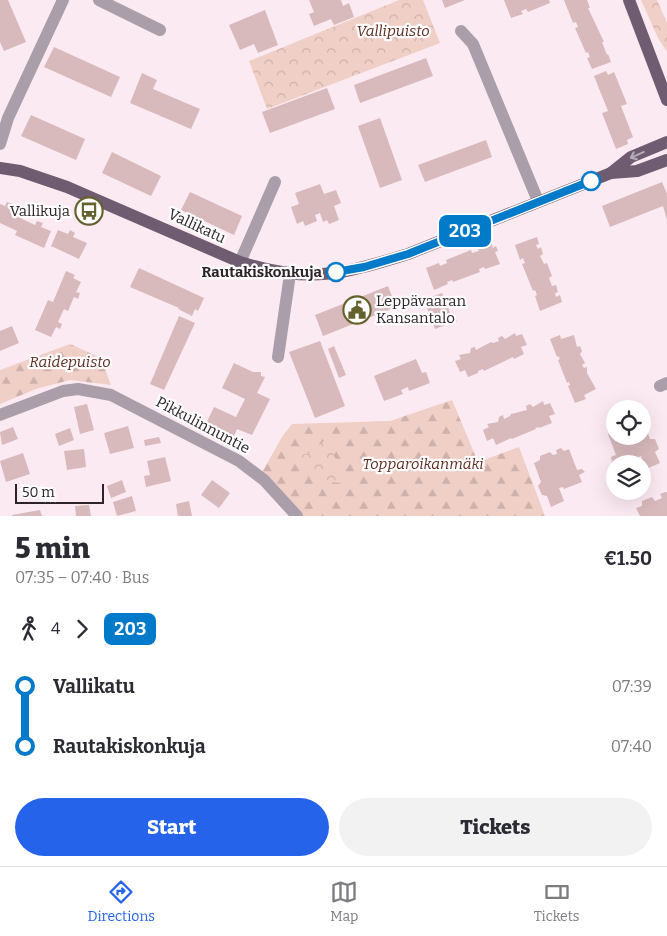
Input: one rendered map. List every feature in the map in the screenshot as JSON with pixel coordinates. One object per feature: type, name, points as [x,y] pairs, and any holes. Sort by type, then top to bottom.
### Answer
[{"type":"main road","points":[[628,0],[667,100]]},
{"type":"main road","name":"Vallikatu","points":[[611,173],[631,157],[667,142]]},
{"type":"main road","name":"Vallikatu","points":[[0,168],[20,170],[67,187],[240,262],[290,274],[325,274],[364,267],[408,254],[611,173],[637,171],[667,160]]},
{"type":"street","points":[[0,144],[8,118],[63,0]]},
{"type":"street","points":[[99,0],[160,30]]},
{"type":"street","points":[[460,32],[473,44],[538,201]]},
{"type":"street","points":[[240,262],[276,182]]},
{"type":"street","points":[[278,357],[290,274]]},
{"type":"street","name":"Pikkulinnuntie","points":[[0,415],[63,391],[78,389],[111,395],[239,461],[264,480],[298,516]]},
{"type":"green space","name":"Vallipuisto","points":[[399,0],[423,0],[440,43],[267,109],[249,61]]},
{"type":"green space","points":[[641,0],[657,0],[667,23],[667,52],[658,38]]},
{"type":"green space","name":"Raidepuisto","points":[[70,344],[101,358],[111,385],[70,380],[36,389],[0,404],[0,370]]},
{"type":"green space","name":"Topparoikanmäki","points":[[452,400],[478,462],[519,447],[545,516],[303,516],[261,474],[282,437],[292,424],[390,421]]},
{"type":"green space","points":[[325,440],[328,441],[345,481],[341,483],[311,480],[307,476],[310,473],[309,470],[299,463],[298,458],[301,455],[310,453]]},
{"type":"building","points":[[0,0],[8,0],[26,42],[4,51],[0,42]]},
{"type":"building","points":[[309,0],[341,0],[343,6],[349,3],[354,17],[334,25],[331,19],[314,26],[309,14],[314,12]]},
{"type":"building","points":[[442,0],[465,0],[445,8]]},
{"type":"building","points":[[504,0],[549,0],[550,3],[528,12],[526,9],[521,11],[523,14],[511,18]]},
{"type":"building","points":[[564,0],[587,0],[590,8],[588,8],[611,62],[592,69],[587,58],[590,57],[588,52],[586,53],[575,28],[578,27],[576,22],[573,23]]},
{"type":"building","points":[[265,10],[278,45],[258,53],[254,44],[240,50],[229,25]]},
{"type":"building","points":[[54,47],[120,77],[111,97],[44,67]]},
{"type":"building","points":[[426,58],[433,76],[360,103],[354,85]]},
{"type":"building","points":[[606,71],[608,75],[614,72],[627,104],[621,106],[633,137],[627,140],[628,144],[616,149],[602,113],[608,111],[594,76]]},
{"type":"building","points":[[142,73],[157,80],[153,89],[200,109],[191,129],[130,103]]},
{"type":"building","points":[[327,88],[335,109],[270,133],[262,112]]},
{"type":"building","points":[[31,115],[85,139],[76,160],[21,136]]},
{"type":"building","points":[[380,118],[402,180],[380,188],[358,126]]},
{"type":"building","points":[[486,140],[492,157],[425,182],[418,165]]},
{"type":"building","points":[[112,152],[161,176],[151,196],[102,173]]},
{"type":"building","points":[[662,182],[667,194],[667,220],[663,206],[610,227],[602,206]]},
{"type":"building","points":[[320,184],[324,194],[336,190],[341,203],[334,206],[339,220],[329,224],[327,220],[323,222],[320,213],[315,215],[317,221],[305,226],[303,221],[297,224],[291,207],[299,204],[295,193]]},
{"type":"building","points":[[190,192],[242,216],[234,235],[181,210]]},
{"type":"building","points":[[7,202],[13,204],[11,209],[24,215],[22,219],[35,225],[37,221],[43,223],[41,227],[51,231],[44,248],[15,235],[17,231],[0,223],[0,204],[5,206]]},
{"type":"building","points":[[58,230],[68,234],[70,230],[75,233],[73,237],[87,243],[79,259],[51,246]]},
{"type":"building","points":[[537,237],[539,244],[536,245],[538,249],[541,247],[543,254],[540,256],[544,264],[547,263],[552,276],[549,278],[552,286],[556,285],[558,292],[555,293],[556,297],[560,295],[562,302],[540,311],[535,296],[537,295],[535,290],[533,291],[522,264],[525,263],[523,258],[520,260],[515,245]]},
{"type":"building","points":[[491,242],[493,248],[496,246],[498,251],[495,252],[500,264],[485,269],[484,267],[479,269],[480,272],[453,282],[452,280],[447,282],[448,284],[434,290],[426,268],[439,263],[440,266],[447,263],[446,260],[471,250],[472,253],[479,251],[477,247]]},
{"type":"building","points":[[139,268],[204,298],[198,311],[195,309],[192,316],[179,308],[130,287]]},
{"type":"building","points":[[66,271],[75,275],[73,278],[81,282],[76,292],[80,293],[78,299],[74,297],[68,311],[64,309],[58,322],[62,324],[60,329],[56,327],[51,337],[35,330],[48,300],[53,302]]},
{"type":"building","points":[[388,286],[396,307],[323,336],[315,315]]},
{"type":"building","points":[[442,293],[445,299],[448,297],[450,304],[447,305],[451,315],[454,314],[457,321],[435,329],[424,300]]},
{"type":"building","points":[[179,316],[195,323],[164,390],[150,384]]},
{"type":"building","points":[[12,326],[19,343],[0,351],[0,331]]},
{"type":"building","points":[[515,333],[516,336],[522,334],[527,345],[521,347],[524,354],[514,359],[513,357],[484,371],[483,369],[478,371],[478,373],[468,377],[465,370],[460,372],[455,361],[461,359],[459,355],[470,353],[471,348],[475,347],[476,350],[491,342],[499,341],[498,338],[502,336],[505,339]]},
{"type":"building","points":[[560,335],[561,339],[574,335],[577,347],[580,346],[582,351],[580,354],[585,363],[582,365],[584,368],[587,367],[587,373],[596,389],[584,395],[586,399],[575,403],[568,386],[570,385],[569,382],[567,383],[558,360],[560,359],[557,357],[550,339]]},
{"type":"building","points":[[320,341],[345,406],[315,418],[289,352]]},
{"type":"building","points":[[334,346],[346,375],[339,378],[328,349]]},
{"type":"building","points":[[416,359],[422,373],[426,372],[430,383],[409,391],[408,387],[401,390],[403,394],[384,401],[374,376]]},
{"type":"building","points":[[234,363],[253,372],[261,372],[261,376],[265,377],[257,393],[270,399],[252,435],[237,429],[231,443],[203,430],[214,407],[236,417],[245,399],[222,388]]},
{"type":"building","points":[[543,401],[544,405],[550,403],[555,414],[549,416],[552,423],[535,428],[496,445],[493,438],[487,441],[483,430],[489,427],[487,424],[498,422],[499,417],[503,415],[504,419],[511,414],[527,410],[526,406],[530,404],[533,407]]},
{"type":"building","points":[[87,404],[94,430],[80,434],[74,407]]},
{"type":"building","points":[[128,426],[134,448],[110,454],[104,433]]},
{"type":"building","points":[[13,427],[18,439],[2,445],[0,432]]},
{"type":"building","points":[[70,428],[74,440],[59,446],[55,434]]},
{"type":"building","points":[[159,437],[161,443],[145,446],[144,440]]},
{"type":"building","points":[[651,439],[655,439],[659,449],[655,452],[660,463],[651,467],[651,455],[616,455],[612,445],[651,445]]},
{"type":"building","points":[[561,448],[564,451],[569,449],[577,470],[582,469],[585,472],[579,475],[582,482],[564,489],[563,487],[559,488],[564,501],[551,507],[547,496],[542,495],[538,486],[541,482],[534,463],[540,460],[540,456],[550,452],[553,455],[557,454],[556,450]]},
{"type":"building","points":[[84,449],[86,467],[67,470],[64,451]]},
{"type":"building","points":[[23,453],[30,474],[6,482],[0,461]]},
{"type":"building","points":[[165,457],[171,481],[146,487],[144,476],[150,475],[147,461]]},
{"type":"building","points":[[122,480],[126,492],[111,498],[107,486]]},
{"type":"building","points":[[212,480],[230,493],[219,508],[201,495]]},
{"type":"building","points":[[667,492],[667,516],[640,516],[636,508],[642,506],[642,501],[651,500],[652,497],[655,501],[662,498],[660,494]]},
{"type":"building","points":[[132,496],[136,511],[117,516],[113,502]]},
{"type":"building","points":[[189,501],[192,516],[178,516],[176,504]]},
{"type":"building","points":[[89,505],[91,516],[76,516],[75,506]]},
{"type":"building","points":[[40,510],[42,516],[12,516],[12,515]]},
{"type":"bus line","name":"203","points":[[336,272],[364,267],[408,254],[591,181]]},
{"type":"place","name":"Vallikuja","points":[[89,211]]},
{"type":"place","name":"Rautakiskonkuja","points":[[336,272]]},
{"type":"place","name":"Leppävaaran Kansantalo","points":[[357,310]]}]
